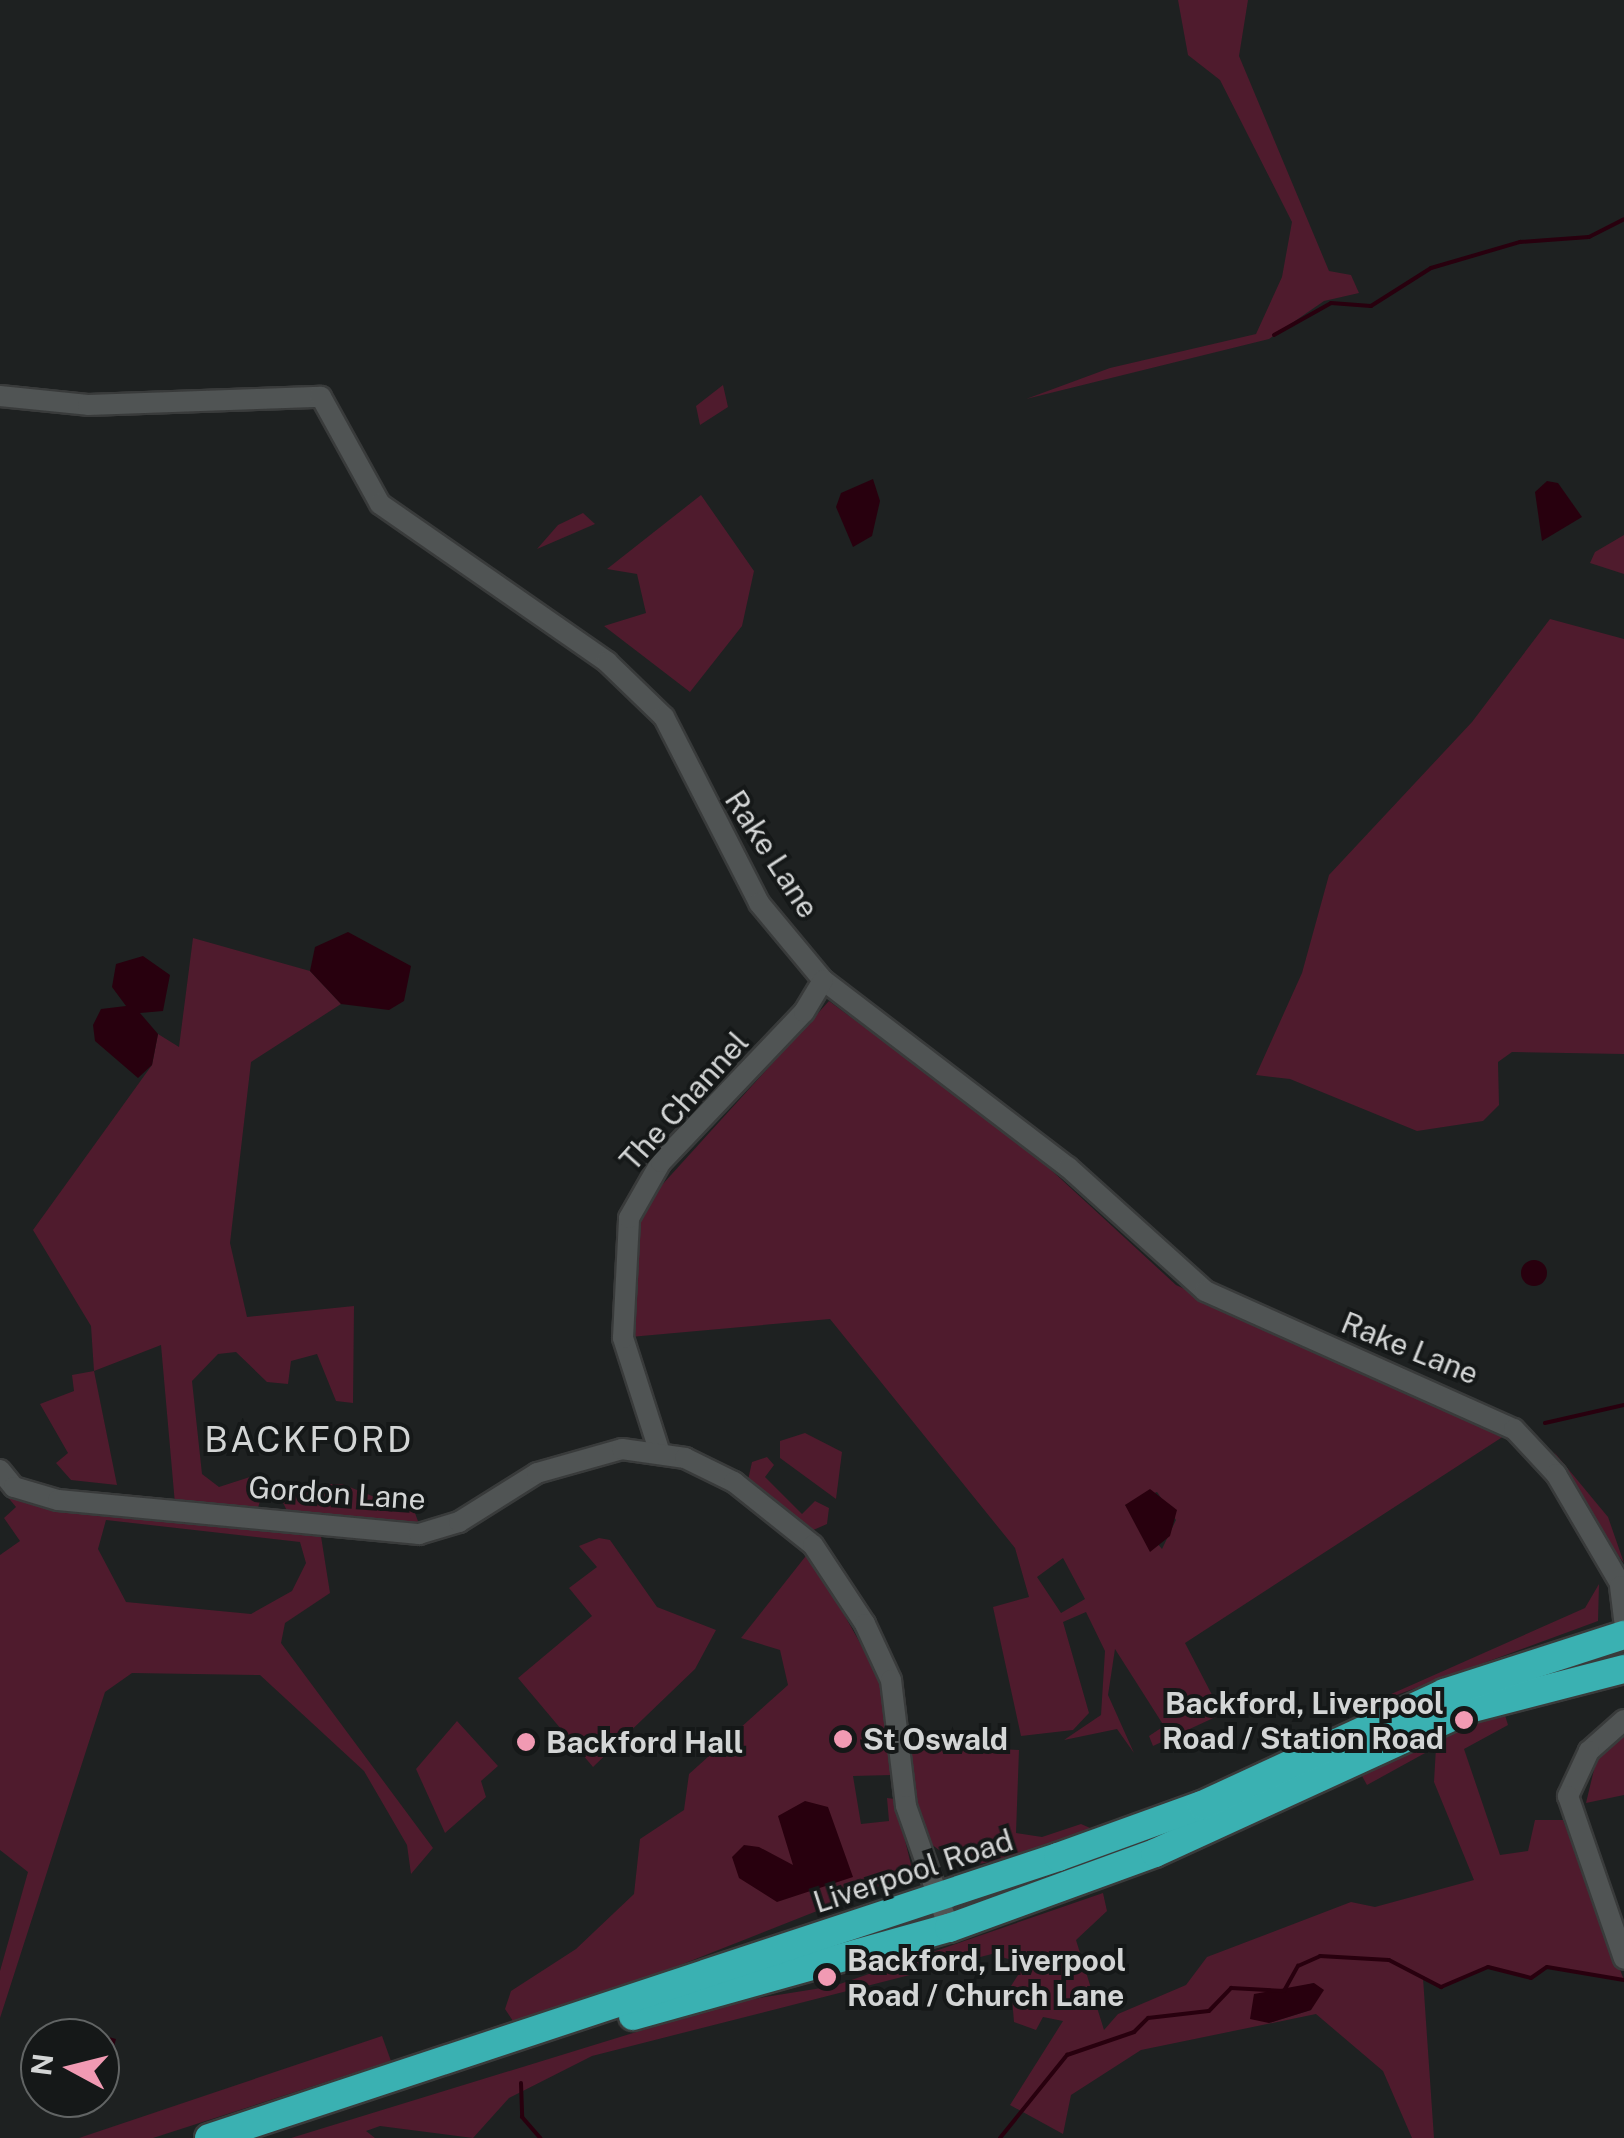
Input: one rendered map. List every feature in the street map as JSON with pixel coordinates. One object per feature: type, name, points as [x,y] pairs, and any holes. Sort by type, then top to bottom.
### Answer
[{"type":"highway","name":"Liverpool Road","points":[[209,2138],[938,1898],[1202,1805],[1498,1672],[1624,1635]]},
{"type":"highway","name":"Liverpool Road","points":[[262,2138],[640,2014],[949,1928],[1155,1853],[1469,1709],[1623,1670]]},
{"type":"street","name":"Rake Lane","points":[[0,396],[88,405],[320,396],[380,504],[607,662],[664,717],[760,903],[824,980],[1068,1167],[1206,1291],[1514,1428],[1556,1474],[1622,1588],[1624,1620]]},
{"type":"street","name":"The Channel","points":[[659,1450],[623,1338],[628,1218],[661,1162],[804,1012],[824,980]]},
{"type":"street","name":"Gordon Lane","points":[[0,1470],[14,1487],[58,1500],[419,1534],[459,1522],[537,1472],[622,1449],[659,1450]]},
{"type":"street","points":[[659,1450],[734,1482],[813,1545],[844,1587],[891,1680],[906,1806],[949,1928]]},
{"type":"street","points":[[1624,1720],[1589,1751],[1568,1796],[1624,1959]]},
{"type":"shaded area","points":[[1178,0],[1248,0],[1239,56],[1329,271],[1351,275],[1359,293],[1324,301],[1269,339],[1026,399],[1110,368],[1256,334],[1282,277],[1292,222],[1220,80],[1188,55]]},
{"type":"shaded area","points":[[723,385],[728,407],[700,425],[696,406]]},
{"type":"shaded area","points":[[873,479],[880,501],[872,536],[853,547],[836,507],[841,493]]},
{"type":"shaded area","points":[[1547,481],[1558,483],[1582,517],[1542,541],[1535,492]]},
{"type":"shaded area","points":[[701,495],[754,571],[742,626],[690,692],[604,626],[646,613],[637,574],[607,569]]},
{"type":"shaded area","points":[[583,513],[595,524],[537,549],[558,525]]},
{"type":"shaded area","points":[[1624,535],[1624,574],[1590,563],[1595,552]]},
{"type":"shaded area","points":[[1550,619],[1624,639],[1624,1054],[1512,1052],[1498,1062],[1499,1105],[1483,1121],[1417,1131],[1290,1079],[1256,1075],[1302,973],[1329,875],[1472,722]]},
{"type":"shaded area","points":[[348,932],[411,966],[404,1001],[389,1010],[341,1004],[310,971],[315,947]]},
{"type":"shaded area","points":[[193,938],[310,971],[341,1004],[251,1062],[230,1243],[247,1317],[354,1306],[353,1403],[336,1401],[317,1354],[291,1361],[288,1384],[267,1382],[236,1352],[218,1354],[192,1381],[202,1474],[219,1487],[253,1476],[262,1495],[256,1514],[175,1504],[161,1345],[94,1371],[91,1326],[33,1230],[152,1065],[158,1034],[179,1047]]},
{"type":"shaded area","points":[[143,956],[170,975],[163,1011],[140,1013],[158,1034],[152,1065],[138,1078],[95,1041],[93,1025],[101,1009],[126,1006],[112,987],[116,964]]},
{"type":"shaded area","points":[[829,1001],[1023,1144],[1176,1285],[1504,1436],[1185,1643],[1222,1714],[1153,1746],[1149,1736],[1164,1726],[1115,1649],[1108,1695],[1134,1753],[1117,1729],[1064,1740],[1101,1715],[1105,1651],[1086,1612],[1063,1622],[1089,1713],[1073,1730],[1021,1736],[993,1607],[1029,1597],[1015,1548],[830,1319],[630,1337],[638,1227],[651,1197]],"holes":[[[1157,1492],[1176,1520],[1162,1549],[1125,1505]],[[1063,1558],[1085,1599],[1061,1613],[1037,1577]]]},
{"type":"shaded area","points":[[1534,1260],[1544,1263],[1544,1283],[1534,1286],[1524,1283],[1521,1273],[1524,1263]]},
{"type":"shaded area","points":[[94,1371],[117,1485],[71,1480],[56,1463],[68,1453],[40,1404],[74,1391],[72,1375]]},
{"type":"shaded area","points":[[805,1433],[842,1452],[836,1499],[780,1458],[780,1441]]},
{"type":"shaded area","points":[[1554,1452],[1608,1517],[1624,1563],[1602,1534]]},
{"type":"shaded area","points":[[767,1457],[774,1465],[765,1477],[802,1514],[815,1501],[829,1508],[827,1524],[811,1531],[748,1480],[752,1462]]},
{"type":"shaded area","points":[[274,1484],[342,1484],[415,1513],[419,1524],[288,1513]]},
{"type":"shaded area","points":[[1,1489],[320,1530],[330,1593],[285,1623],[281,1643],[433,1848],[411,1874],[407,1845],[364,1771],[260,1675],[132,1673],[105,1692],[0,2018],[0,1971],[28,1872],[0,1850],[0,1555],[20,1541],[4,1518],[16,1507]],"holes":[[[106,1520],[300,1542],[306,1563],[292,1591],[251,1614],[126,1602],[98,1549]]]},
{"type":"shaded area","points":[[1150,1489],[1177,1510],[1170,1536],[1150,1552],[1125,1505]]},
{"type":"shaded area","points":[[599,1538],[610,1540],[657,1607],[716,1630],[695,1669],[593,1767],[518,1678],[592,1616],[569,1588],[597,1567],[579,1546]]},
{"type":"shaded area","points":[[809,1552],[887,1691],[892,1775],[853,1776],[861,1824],[889,1821],[887,1798],[895,1799],[913,1873],[617,1990],[513,2021],[505,2009],[511,1991],[576,1949],[634,1894],[640,1839],[684,1810],[689,1774],[788,1685],[780,1650],[741,1638]]},
{"type":"shaded area","points":[[1599,1584],[1598,1621],[1353,1711],[1585,1608]]},
{"type":"shaded area","points":[[1504,1712],[1508,1725],[1464,1749],[1500,1855],[1528,1851],[1535,1820],[1563,1820],[1624,1980],[1547,1967],[1531,1978],[1488,1967],[1441,1987],[1423,1978],[1434,2138],[1412,2138],[1383,2071],[1316,2014],[1141,2050],[1071,2095],[1063,2134],[1010,2105],[1063,2021],[1043,2017],[1036,2030],[1014,2022],[1011,1986],[1025,1964],[992,1954],[592,2056],[509,2098],[473,2138],[380,2126],[366,2131],[375,2138],[291,2138],[734,2002],[834,1986],[1103,1893],[1107,1911],[1076,1940],[1104,2030],[1118,2014],[1186,1985],[1207,1957],[1351,1902],[1375,1907],[1474,1880],[1434,1782],[1436,1747],[1367,1785],[1357,1767],[1416,1737]],"holes":[[[1314,1983],[1311,2010],[1269,2023],[1284,1991]]]},
{"type":"shaded area","points":[[457,1721],[498,1766],[481,1781],[486,1797],[445,1833],[416,1769]]},
{"type":"shaded area","points":[[1624,1730],[1624,1795],[1586,1803],[1597,1757]]},
{"type":"shaded area","points":[[917,1744],[1019,1750],[1016,1833],[1042,1837],[1081,1824],[1097,1831],[1046,1852],[962,1867],[931,1844],[918,1811],[909,1750]]},
{"type":"shaded area","points":[[805,1801],[828,1807],[853,1877],[777,1902],[739,1878],[732,1857],[744,1845],[759,1847],[793,1865],[778,1816]]},
{"type":"shaded area","points":[[1314,1983],[1324,1990],[1311,2010],[1269,2023],[1250,2019],[1254,1994]]},
{"type":"shaded area","points":[[382,2036],[391,2061],[153,2138],[79,2138]]},
{"type":"waterway","points":[[1274,335],[1331,303],[1371,306],[1431,268],[1520,242],[1589,237],[1624,219]]},
{"type":"waterway","points":[[1545,1423],[1624,1405]]},
{"type":"waterway","points":[[1000,2138],[1067,2055],[1134,2032],[1148,2018],[1209,2011],[1231,1988],[1284,1991],[1298,1966],[1320,1956],[1389,1960],[1441,1987],[1488,1967],[1531,1978],[1547,1967],[1624,1980]]},
{"type":"waterway","points":[[521,2083],[522,2117],[540,2138]]},
{"type":"place","name":"Backford, Liverpool Road / Station Road","points":[[1464,1720]]},
{"type":"place","name":"St Oswald","points":[[843,1739]]},
{"type":"place","name":"Backford Hall","points":[[526,1742]]},
{"type":"place","name":"Backford, Liverpool Road / Church Lane","points":[[827,1977]]},
{"type":"district","name":"BACKFORD","points":[[309,1440]]}]
